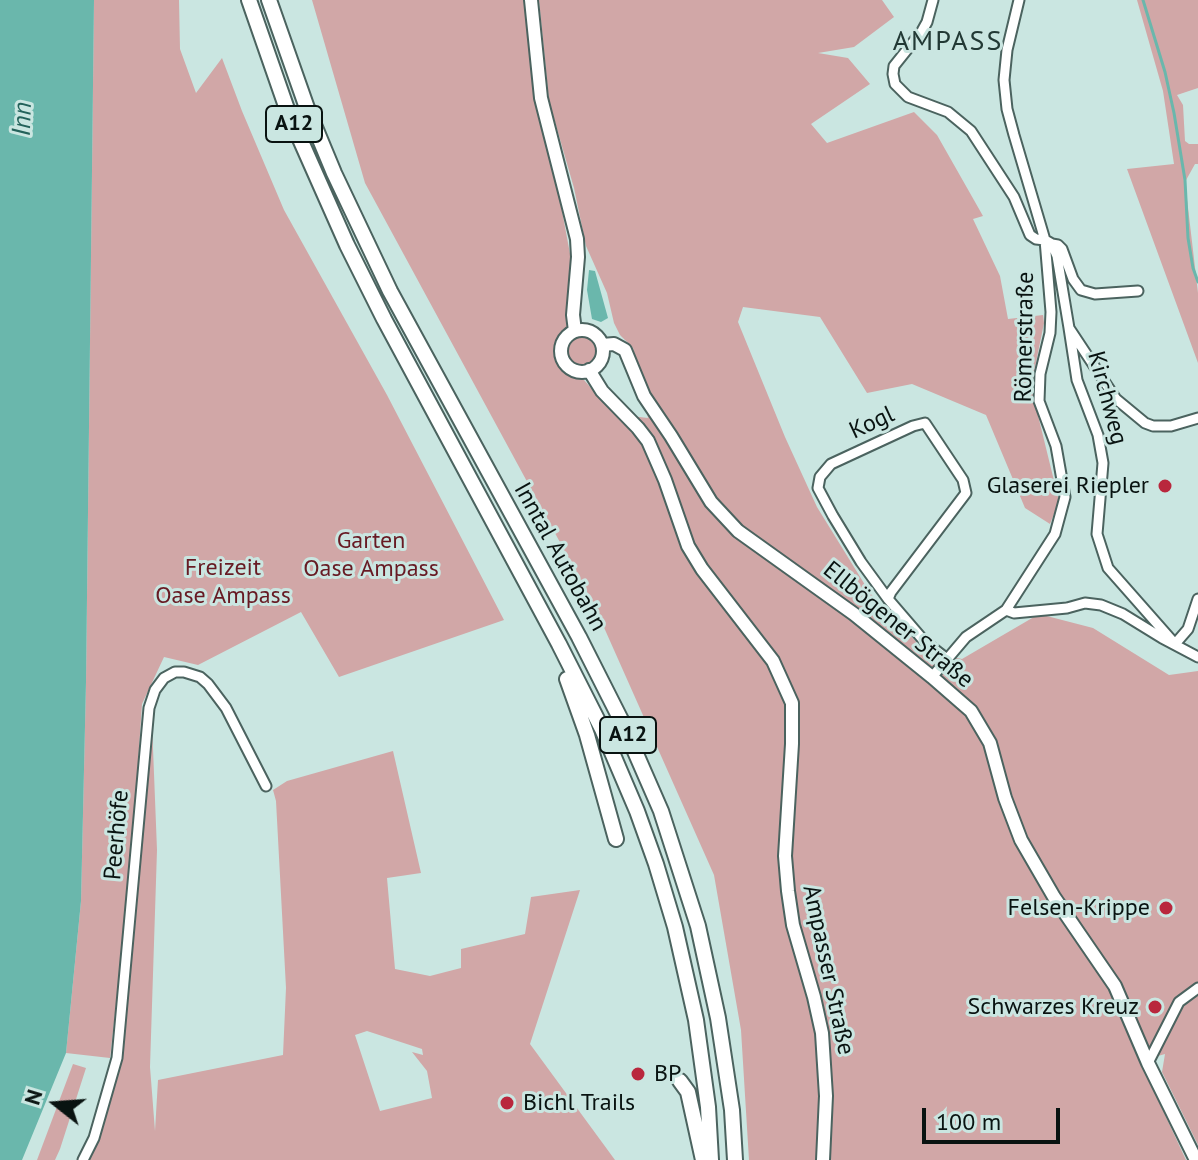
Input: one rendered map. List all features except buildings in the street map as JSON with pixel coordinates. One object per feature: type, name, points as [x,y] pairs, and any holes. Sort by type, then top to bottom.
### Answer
[{"type":"highway","name":"Inntal Autobahn","points":[[249,0],[288,112],[347,245],[559,644],[602,729],[637,811],[673,920],[698,1034],[708,1107],[711,1160]]},
{"type":"highway","name":"Inntal Autobahn","points":[[269,0],[328,160],[390,290],[579,637],[623,724],[661,811],[698,926],[715,1002],[732,1110],[735,1160]]},
{"type":"highway","points":[[559,644],[561,664],[573,692],[616,839]]},
{"type":"highway","points":[[680,1081],[688,1092],[704,1160]]},
{"type":"main road","points":[[531,0],[541,98],[577,239],[575,331]]},
{"type":"main road","points":[[575,331],[591,332],[602,345],[601,359],[589,370],[570,368],[562,356],[563,342],[575,331]]},
{"type":"main road","name":"Ellbögener Straße","points":[[602,345],[614,344],[625,350],[644,396],[711,502],[738,531],[854,614],[971,711],[993,752],[1005,798],[1021,840],[1054,897],[1115,986],[1148,1063],[1196,1160]]},
{"type":"main road","name":"Ampasser Straße","points":[[589,370],[602,391],[648,441],[694,558],[773,661],[792,703],[785,856],[793,925],[822,1033],[826,1096],[823,1160]]},
{"type":"street","name":"Römerstraße","points":[[932,677],[966,637],[1006,610],[1055,534],[1065,497],[1056,446],[1039,401],[1040,374],[1050,333],[1049,242],[1014,135],[1004,80],[1007,50],[1019,0]]},
{"type":"street","points":[[931,1],[922,31],[894,66],[895,84],[908,97],[948,112],[971,131],[1014,197],[1030,235],[1060,246],[1073,279],[1081,290],[1095,294],[1138,291]]},
{"type":"street","name":"Kirchweg","points":[[1049,242],[1057,256],[1077,380],[1098,435],[1103,463],[1097,534],[1108,568],[1175,644]]},
{"type":"street","points":[[1069,328],[1116,399],[1145,423],[1171,426],[1198,418]]},
{"type":"street","name":"Kogl","points":[[888,599],[966,493],[963,480],[925,423],[831,464],[822,472],[818,482],[820,494],[861,562],[888,599],[925,642],[947,659]]},
{"type":"street","points":[[1175,644],[1188,629],[1198,599]]},
{"type":"street","name":"Kirchweg","points":[[1006,610],[1014,613],[1067,608],[1085,603],[1101,605],[1123,614],[1198,657]]},
{"type":"street","name":"Peerhöfe","points":[[83,1160],[94,1138],[117,1058],[149,708],[155,690],[164,678],[175,672],[184,672],[200,677],[208,684],[226,708],[266,786]]},
{"type":"street","points":[[1148,1063],[1179,1002],[1198,988]]},
{"type":"green space","points":[[94,0],[179,0],[180,49],[196,93],[222,58],[284,210],[387,395],[504,620],[339,677],[301,612],[198,665],[164,657],[142,704],[131,869],[110,1058],[66,1053],[81,901]]},
{"type":"green space","points":[[312,0],[531,0],[541,98],[576,286],[576,331],[586,330],[594,334],[603,348],[601,359],[595,367],[577,372],[614,414],[648,418],[633,348],[620,335],[614,323],[607,293],[586,246],[574,188],[549,101],[539,0],[882,0],[894,17],[854,47],[818,53],[848,58],[870,84],[811,124],[827,143],[914,112],[937,135],[983,216],[973,219],[1000,276],[1008,319],[1043,315],[1031,387],[1059,501],[1050,524],[1025,508],[986,415],[912,384],[867,393],[820,317],[743,307],[738,322],[817,507],[870,593],[924,650],[962,659],[1039,614],[1093,628],[1169,675],[1198,671],[1198,1145],[1162,1072],[1165,1054],[1140,1061],[1186,1160],[749,1160],[741,1030],[714,875],[594,605],[365,183]]},
{"type":"green space","points":[[1137,0],[1198,0],[1198,88],[1177,95],[1183,105],[1185,141],[1198,144],[1198,164],[1195,164],[1185,182],[1198,293],[1198,363],[1127,169],[1174,164],[1163,91]]},
{"type":"green space","points":[[152,723],[157,850],[150,1067],[155,1131],[158,1080],[283,1055],[286,988],[273,790],[287,781],[393,751],[421,873],[387,878],[395,969],[430,976],[461,968],[461,949],[525,934],[531,897],[580,890],[530,1044],[615,1160],[87,1160],[121,1059]],"holes":[[[367,1031],[422,1049],[423,1055],[412,1052],[427,1071],[432,1098],[380,1111],[355,1035]]]},
{"type":"green space","points":[[73,1064],[86,1068],[60,1149],[55,1160],[37,1160]]},
{"type":"water","name":"Inn","points":[[0,0],[94,0],[81,901],[66,1053],[22,1160],[0,1160]]},
{"type":"water","points":[[589,270],[595,271],[608,318],[601,322],[592,319],[587,290]]},
{"type":"waterway","points":[[1143,0],[1174,113],[1185,180],[1188,238],[1198,282]]},
{"type":"place","name":"Glaserei Riepler","points":[[1165,486]]},
{"type":"place","name":"Felsen-Krippe","points":[[1166,908]]},
{"type":"place","name":"Schwarzes Kreuz","points":[[1155,1007]]},
{"type":"place","name":"BP","points":[[638,1074]]},
{"type":"place","name":"Bichl Trails","points":[[507,1103]]},
{"type":"district","name":"AMPASS","points":[[948,42]]},
{"type":"park label","name":"Garten Oase Ampass","points":[[371,555]]},
{"type":"park label","name":"Freizeit Oase Ampass","points":[[223,582]]}]
